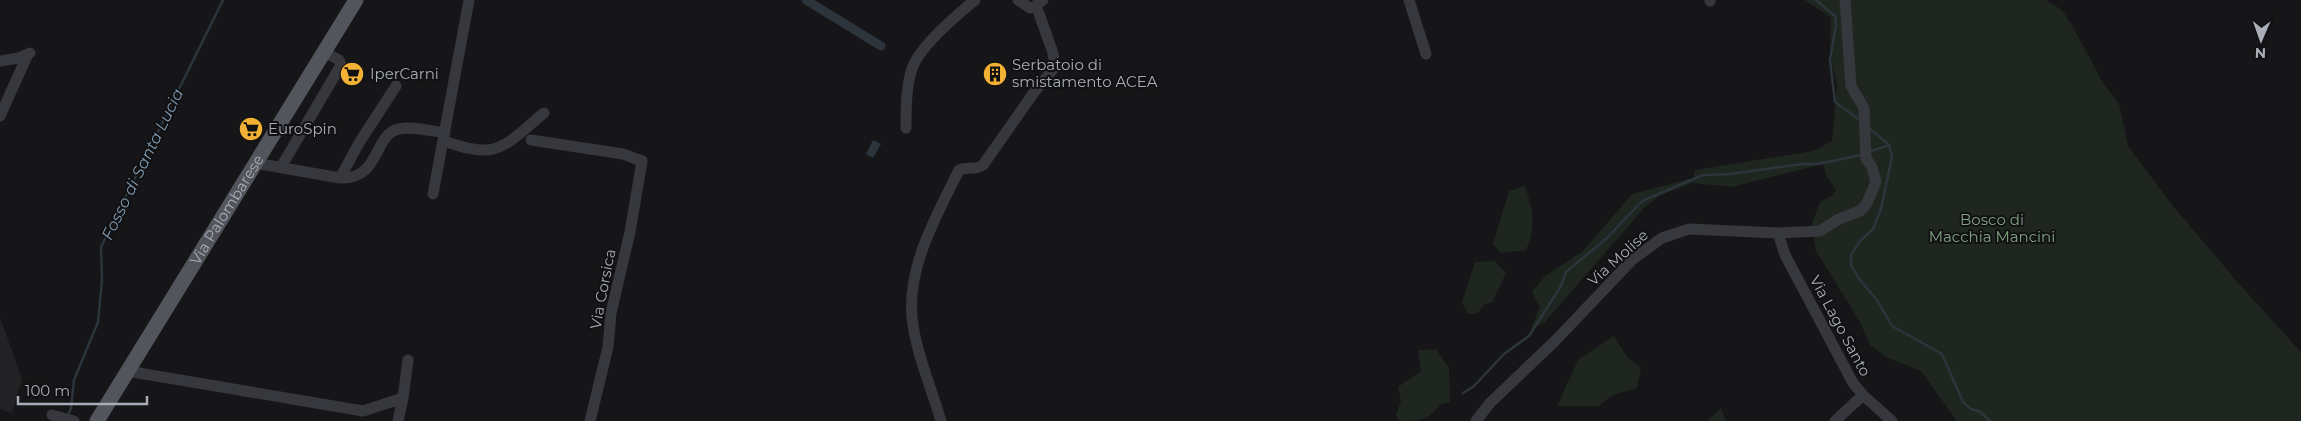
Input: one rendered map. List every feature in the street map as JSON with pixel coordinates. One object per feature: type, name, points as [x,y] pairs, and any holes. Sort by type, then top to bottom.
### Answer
[{"type":"main road","name":"Via Palombarese","points":[[97,421],[356,0]]},
{"type":"street","points":[[433,194],[469,0]]},
{"type":"street","points":[[906,128],[910,80],[916,59],[926,46],[975,0]]},
{"type":"street","points":[[941,421],[912,320],[917,268],[925,244],[959,170],[964,168],[976,169],[983,165],[1035,91],[1054,70],[1054,53],[1036,3],[1018,0]]},
{"type":"street","points":[[1409,0],[1426,54]]},
{"type":"street","name":"Via Molise","points":[[1476,421],[1490,403],[1555,340],[1633,259],[1653,243],[1671,234],[1689,229],[1778,233],[1820,231],[1839,219],[1860,211],[1866,205],[1876,182],[1872,167],[1866,160],[1864,108],[1851,86],[1845,0]]},
{"type":"street","points":[[281,167],[341,65],[340,60],[324,52]]},
{"type":"street","points":[[0,61],[30,53],[0,116]]},
{"type":"street","points":[[340,178],[359,143],[396,86]]},
{"type":"street","points":[[255,163],[340,178],[353,178],[363,174],[389,135],[398,129],[445,137],[474,149],[493,149],[510,140],[544,113]]},
{"type":"street","name":"Via Corsica","points":[[531,140],[623,154],[642,162],[630,232],[611,313],[608,347],[590,421]]},
{"type":"street","name":"Via Lago Santo","points":[[1778,233],[1790,263],[1853,383],[1863,395],[1892,421]]},
{"type":"street","points":[[398,421],[408,360]]},
{"type":"street","points":[[127,371],[363,412],[403,398]]},
{"type":"street","points":[[1834,421],[1863,395]]},
{"type":"shaded area","points":[[873,140],[881,144],[873,158],[866,154]]},
{"type":"shaded area","points":[[0,317],[22,379],[12,413],[0,409]]},
{"type":"green space","name":"Bosco di Macchia Mancini","points":[[1805,0],[2046,0],[2062,10],[2103,83],[2119,104],[2128,146],[2173,206],[2240,285],[2301,352],[2301,421],[1957,421],[1921,371],[1886,357],[1870,345],[1860,322],[1816,251],[1812,224],[1820,202],[1833,195],[1836,190],[1826,175],[1823,164],[1732,187],[1692,183],[1659,196],[1644,208],[1545,322],[1531,329],[1540,307],[1532,292],[1545,276],[1583,251],[1632,194],[1693,178],[1695,170],[1813,151],[1832,141],[1837,86],[1830,52],[1831,18]]},
{"type":"green space","points":[[1525,186],[1533,218],[1532,233],[1526,250],[1500,253],[1493,244],[1509,191]]},
{"type":"green space","points":[[1494,261],[1506,273],[1492,303],[1484,304],[1478,313],[1468,314],[1462,302],[1475,262]]},
{"type":"green space","points":[[1614,336],[1627,357],[1641,368],[1637,388],[1613,395],[1599,406],[1557,406],[1578,360]]},
{"type":"green space","points":[[1436,349],[1449,368],[1450,402],[1440,404],[1432,414],[1422,419],[1399,421],[1396,415],[1401,401],[1398,387],[1421,371],[1418,350]]},
{"type":"green space","points":[[1721,408],[1726,421],[1707,421]]},
{"type":"waterway","name":"Fosso di Santa Lucia","points":[[68,415],[71,408],[74,380],[98,322],[102,280],[101,247],[223,0]]},
{"type":"waterway","points":[[806,0],[881,46]]},
{"type":"waterway","points":[[1816,0],[1835,16],[1836,25],[1830,60],[1835,102],[1861,121]]},
{"type":"waterway","points":[[1869,128],[1889,145],[1892,157],[1881,209],[1873,229],[1860,241],[1851,255],[1851,265],[1859,279],[1877,300],[1892,326],[1942,354],[1963,402],[1971,409],[1979,411],[1990,421]]},
{"type":"waterway","points":[[1869,152],[1889,145]]},
{"type":"waterway","points":[[1463,393],[1474,386],[1504,354],[1529,336],[1561,286],[1566,272],[1606,239],[1642,201],[1703,175],[1730,174],[1802,164],[1818,164],[1861,155]]},
{"type":"place","name":"IperCarni","points":[[352,74]]},
{"type":"place","name":"Serbatoio di smistamento ACEA","points":[[995,74]]},
{"type":"place","name":"EuroSpin","points":[[251,129]]}]
